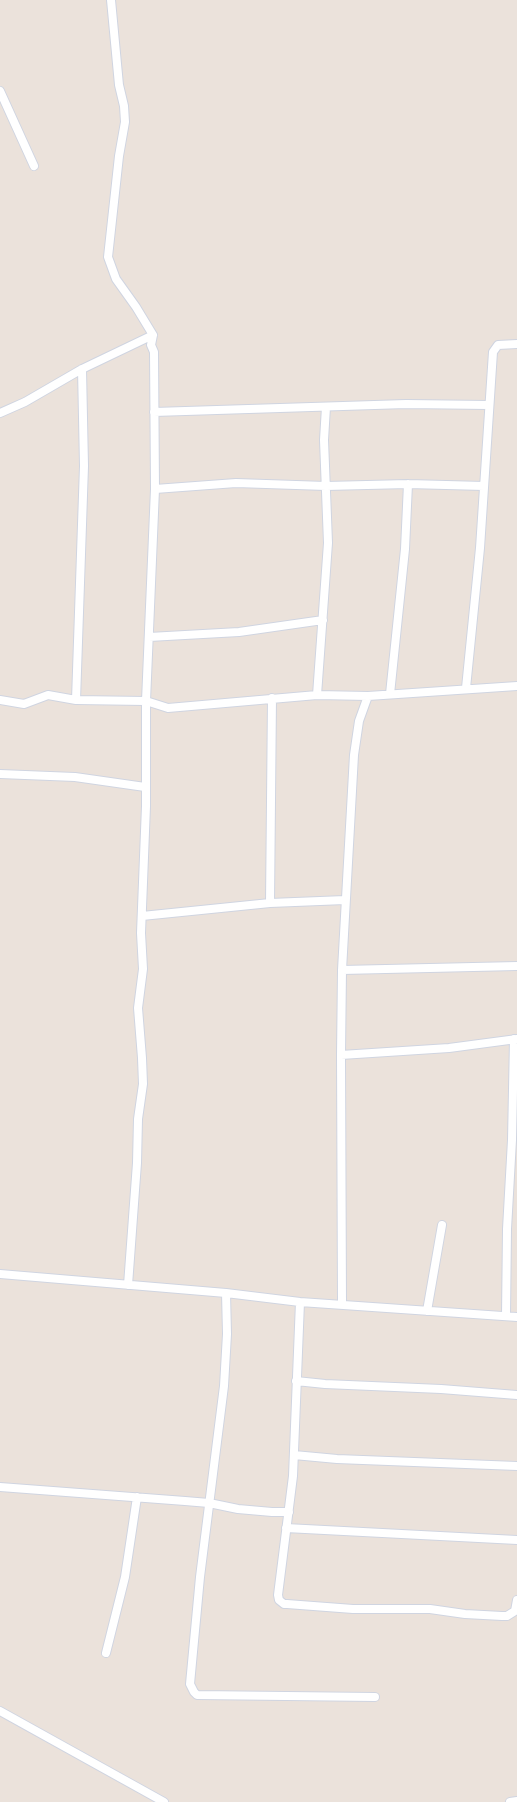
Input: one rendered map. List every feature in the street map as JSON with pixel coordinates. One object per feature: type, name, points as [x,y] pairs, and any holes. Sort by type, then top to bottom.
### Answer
[{"type":"street","points":[[111,0],[119,86],[124,106],[125,122],[119,156],[108,257],[116,278],[153,335],[151,345],[154,352],[156,489],[146,701],[146,787],[142,916],[143,969],[138,1008],[143,1084],[138,1119],[128,1285]]},
{"type":"street","points":[[0,91],[34,166]]},
{"type":"street","points":[[0,413],[25,402],[82,369],[153,335]]},
{"type":"street","points":[[466,688],[480,548],[493,352],[498,345],[517,344]]},
{"type":"street","points":[[76,700],[84,466],[82,369]]},
{"type":"street","points":[[154,412],[406,404],[489,405]]},
{"type":"street","points":[[317,694],[328,543],[324,440],[326,407]]},
{"type":"street","points":[[156,489],[236,483],[326,486],[408,484],[484,486]]},
{"type":"street","points":[[390,694],[405,549],[408,484]]},
{"type":"street","points":[[149,636],[239,632],[322,620]]},
{"type":"street","points":[[0,700],[24,704],[48,695],[76,700],[146,701],[168,708],[317,694],[368,696],[517,686]]},
{"type":"street","points":[[342,1304],[342,970],[354,755],[359,721],[368,696]]},
{"type":"street","points":[[270,903],[272,698]]},
{"type":"street","points":[[0,774],[75,777],[146,787]]},
{"type":"street","points":[[142,916],[270,903],[345,900]]},
{"type":"street","points":[[342,970],[517,966]]},
{"type":"street","points":[[341,1055],[449,1048],[515,1039],[507,1229],[506,1316]]},
{"type":"street","points":[[427,1311],[442,1225]]},
{"type":"street","points":[[0,1274],[300,1302],[517,1317]]},
{"type":"street","points":[[226,1294],[227,1334],[224,1386],[209,1503],[190,1684],[197,1694],[375,1698]]},
{"type":"street","points":[[300,1302],[294,1455],[289,1512],[278,1595],[279,1600],[284,1604],[354,1609],[430,1610],[508,1616],[514,1611],[517,1600]]},
{"type":"street","points":[[296,1381],[517,1395]]},
{"type":"street","points":[[294,1455],[337,1459],[517,1466]]},
{"type":"street","points":[[0,1487],[209,1503],[238,1510],[289,1512]]},
{"type":"street","points":[[106,1653],[125,1578],[137,1497]]},
{"type":"street","points":[[286,1528],[517,1540]]},
{"type":"street","points":[[0,1711],[164,1802]]},
{"type":"street","points":[[510,1802],[517,1802]]}]
